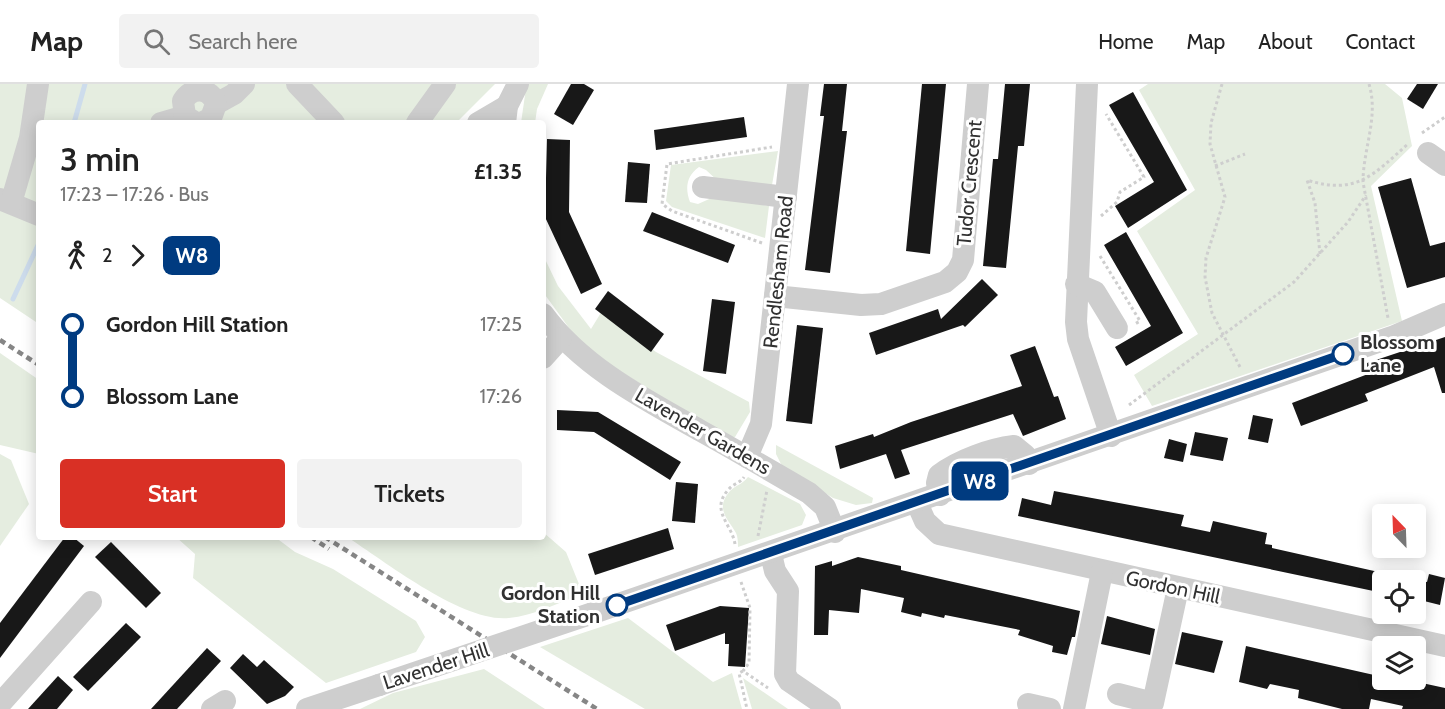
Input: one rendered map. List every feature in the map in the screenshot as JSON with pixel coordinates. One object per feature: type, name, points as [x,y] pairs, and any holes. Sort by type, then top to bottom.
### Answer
[{"type":"street","points":[[36,214],[6,201],[30,138],[38,84]]},
{"type":"street","points":[[200,120],[211,118],[216,104],[244,84]]},
{"type":"street","points":[[297,84],[331,120]]},
{"type":"street","points":[[419,120],[445,84]]},
{"type":"street","points":[[487,120],[506,114],[518,84]]},
{"type":"street","name":"Rendlesham Road","points":[[747,463],[761,424],[798,84]]},
{"type":"street","name":"Tudor Crescent","points":[[775,296],[861,305],[880,304],[945,282],[957,272],[963,260],[978,84]]},
{"type":"street","points":[[1087,84],[1076,284],[1078,339],[1111,436]]},
{"type":"street","points":[[193,120],[183,101],[189,88],[207,92],[216,104]]},
{"type":"street","points":[[703,187],[786,196]]},
{"type":"street","points":[[1076,284],[1095,292],[1124,327]]},
{"type":"street","name":"Lavender Hill","points":[[307,709],[593,613],[763,549],[835,532],[1392,337],[1445,314]]},
{"type":"street","name":"Lavender Gardens","points":[[546,318],[561,338],[597,368],[747,463],[819,501],[825,507],[835,532]]},
{"type":"street","points":[[546,355],[561,338]]},
{"type":"street","name":"Gordon Hill","points":[[917,503],[925,521],[939,534],[1102,572],[1445,646]]},
{"type":"street","points":[[763,549],[788,591],[785,674],[789,681],[830,709]]},
{"type":"street","points":[[1074,709],[1102,572]]},
{"type":"street","points":[[1118,694],[1153,702],[1178,588]]},
{"type":"street","points":[[0,704],[91,603]]},
{"type":"path","points":[[1222,84],[1210,123],[1210,144],[1225,198],[1206,258],[1205,277],[1212,313],[1250,386]]},
{"type":"path","points":[[1369,84],[1373,109],[1363,163],[1363,182],[1392,337]]},
{"type":"path","points":[[1101,217],[1117,202],[1120,192],[1144,177],[1104,111]]},
{"type":"path","points":[[1320,254],[1315,203],[1307,180],[1336,186],[1363,182],[1445,117]]},
{"type":"path","points":[[1215,166],[1245,154]]},
{"type":"path","points":[[1125,409],[1294,282],[1348,222],[1366,195]]},
{"type":"path","points":[[1098,252],[1140,321],[1124,327]]},
{"type":"path","points":[[736,550],[734,535],[722,518],[720,507],[729,489],[741,482],[747,463]]},
{"type":"path","points":[[763,549],[768,482]]},
{"type":"path","points":[[739,578],[750,608],[749,663],[739,673],[747,709]]},
{"type":"path","points":[[743,671],[772,690]]},
{"type":"shaded area","points":[[0,84],[495,84],[459,120],[36,120],[36,322],[0,298]]},
{"type":"shaded area","points":[[529,84],[548,84],[537,109],[535,120],[521,120],[526,88]]},
{"type":"shaded area","points":[[1148,84],[1385,84],[1402,98],[1412,146],[1371,186],[1402,321],[1152,406],[1134,375],[1198,334],[1137,231],[1195,190],[1139,90]]},
{"type":"shaded area","points":[[778,151],[772,185],[719,182],[699,167],[691,174],[688,183],[687,192],[690,202],[698,204],[716,196],[769,206],[765,238],[672,207],[666,201],[671,165]]},
{"type":"shaded area","points":[[546,261],[558,286],[591,329],[602,311],[656,352],[749,402],[750,412],[735,437],[728,438],[615,368],[577,339],[546,296]]},
{"type":"shaded area","points":[[0,353],[36,378],[36,453],[0,445]]},
{"type":"shaded area","points":[[776,445],[873,498],[872,503],[856,505],[833,498],[782,466],[776,454]]},
{"type":"shaded area","points":[[0,454],[11,460],[29,504],[0,546]]},
{"type":"shaded area","points":[[748,477],[800,504],[806,515],[802,525],[738,547],[737,535],[724,514],[723,503],[730,491]]},
{"type":"shaded area","points":[[546,535],[566,552],[583,594],[518,617],[490,617],[448,601],[403,575],[351,540],[546,540]]},
{"type":"shaded area","points":[[179,540],[279,540],[295,552],[333,569],[416,621],[425,637],[416,652],[326,683],[193,578],[195,554]]},
{"type":"shaded area","points":[[628,618],[713,682],[732,673],[742,709],[645,709],[540,647]]},
{"type":"shaded area","points":[[484,669],[545,709],[360,709],[393,693]]},
{"type":"shaded area","points":[[743,678],[788,709],[752,709]]},
{"type":"building","points":[[571,84],[584,84],[594,90],[573,125],[554,114]]},
{"type":"building","points":[[824,84],[847,84],[842,131],[847,131],[830,273],[805,270],[824,116],[820,116]]},
{"type":"building","points":[[922,84],[946,84],[930,254],[906,251]]},
{"type":"building","points":[[1005,84],[1030,84],[1024,146],[1018,146],[1006,268],[983,266],[993,159],[998,159]]},
{"type":"building","points":[[1417,84],[1438,84],[1423,109],[1407,99]]},
{"type":"building","points":[[1133,92],[1187,190],[1128,228],[1115,206],[1154,182],[1109,105]]},
{"type":"building","points":[[744,117],[747,137],[656,150],[654,130]]},
{"type":"building","points":[[547,139],[570,140],[569,212],[602,284],[581,294],[546,219]]},
{"type":"building","points":[[628,162],[650,164],[647,203],[625,202]]},
{"type":"building","points":[[1411,178],[1430,246],[1445,242],[1445,277],[1407,288],[1378,187]]},
{"type":"building","points":[[652,212],[735,245],[728,263],[643,231]]},
{"type":"building","points":[[1126,232],[1183,333],[1126,366],[1115,347],[1151,326],[1104,245]]},
{"type":"building","points":[[982,279],[998,295],[965,327],[963,325],[876,355],[869,333],[938,309],[941,319]]},
{"type":"building","points":[[608,291],[664,334],[651,352],[595,309]]},
{"type":"building","points":[[712,299],[735,302],[726,374],[703,371]]},
{"type":"building","points":[[797,325],[823,328],[812,424],[786,421]]},
{"type":"building","points":[[1445,337],[1445,393],[1442,393],[1434,367],[1365,394],[1368,401],[1301,426],[1292,403],[1368,374],[1364,364]]},
{"type":"building","points":[[1035,346],[1054,397],[1058,396],[1066,419],[1023,436],[1013,414],[901,450],[910,474],[895,479],[886,454],[840,469],[835,446],[873,434],[874,437],[911,422],[1022,386],[1010,355]]},
{"type":"building","points":[[557,410],[598,412],[681,462],[670,480],[594,432],[557,430]]},
{"type":"building","points":[[1253,415],[1273,419],[1268,443],[1248,439]]},
{"type":"building","points":[[1195,432],[1228,438],[1223,461],[1190,455]]},
{"type":"building","points":[[1169,439],[1187,444],[1183,462],[1164,458]]},
{"type":"building","points":[[676,482],[698,484],[695,523],[672,521]]},
{"type":"building","points":[[1054,491],[1184,515],[1181,526],[1210,532],[1213,521],[1267,533],[1265,544],[1272,545],[1272,548],[1372,571],[1372,591],[1018,516],[1022,498],[1051,505]]},
{"type":"building","points":[[668,528],[674,549],[595,575],[588,554]]},
{"type":"building","points":[[63,540],[77,540],[84,546],[0,658],[0,623]]},
{"type":"building","points":[[111,542],[161,593],[146,608],[95,557]]},
{"type":"building","points":[[858,557],[901,566],[901,570],[1080,611],[1075,637],[1072,637],[1067,655],[1052,652],[1053,646],[1018,635],[1020,630],[945,615],[944,618],[922,613],[921,617],[901,612],[904,598],[861,589],[859,613],[829,610],[828,635],[814,635],[815,566],[832,561],[832,566]]},
{"type":"building","points":[[1429,574],[1445,578],[1440,605],[1426,602]]},
{"type":"building","points":[[720,606],[749,608],[745,667],[728,666],[729,644],[725,644],[725,633],[675,651],[666,625]]},
{"type":"building","points":[[1107,616],[1155,629],[1150,655],[1101,644]]},
{"type":"building","points":[[126,623],[141,637],[88,691],[73,677]]},
{"type":"building","points":[[1182,632],[1223,641],[1214,673],[1175,664]]},
{"type":"building","points":[[1246,646],[1372,675],[1372,690],[1426,690],[1426,684],[1445,688],[1445,709],[1402,709],[1403,706],[1371,699],[1369,709],[1342,709],[1298,698],[1299,690],[1270,684],[1267,689],[1239,682]]},
{"type":"building","points":[[207,648],[221,661],[177,709],[151,709]]},
{"type":"building","points":[[243,654],[257,667],[264,660],[294,687],[285,696],[267,704],[230,668]]},
{"type":"building","points":[[58,676],[73,690],[57,709],[28,709]]},
{"type":"waterway","points":[[75,120],[85,84]]},
{"type":"waterway","points":[[13,299],[36,249]]},
{"type":"railway","points":[[0,340],[36,363]]},
{"type":"railway","points":[[316,540],[329,549]]},
{"type":"railway","points":[[330,540],[597,709]]},
{"type":"bus line","name":"W8","points":[[617,605],[1343,354]]},
{"type":"place","name":"Blossom Lane","points":[[1343,354]]},
{"type":"place","name":"Gordon Hill Station","points":[[617,605]]}]
